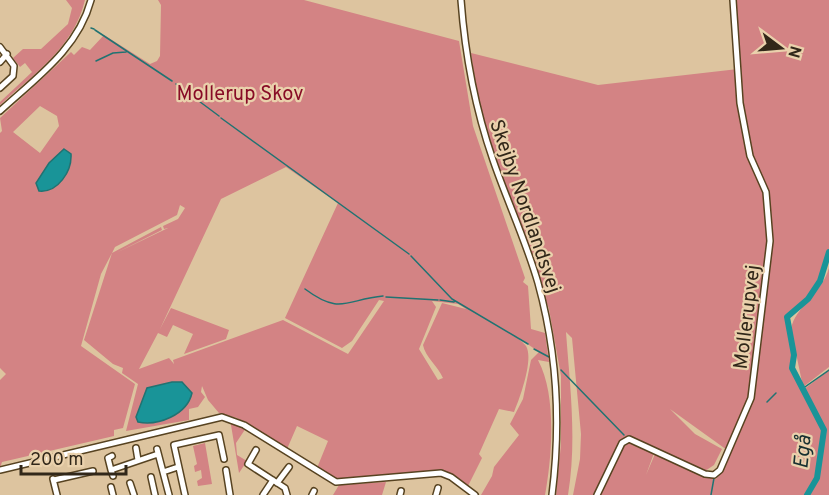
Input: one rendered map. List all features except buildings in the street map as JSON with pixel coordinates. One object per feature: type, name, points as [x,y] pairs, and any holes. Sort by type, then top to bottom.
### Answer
[{"type":"street","points":[[0,110],[70,45],[81,28],[91,0]]},
{"type":"street","name":"Skejby Nordlandsvej","points":[[461,0],[469,64],[480,117],[532,264],[545,310],[556,409],[552,495]]},
{"type":"street","name":"Mollerupvej","points":[[597,495],[622,443],[629,439],[714,476],[720,471],[750,398],[770,242],[766,192],[750,156],[740,103],[734,0]]},
{"type":"street","points":[[0,47],[14,64],[13,75],[0,88]]},
{"type":"street","points":[[0,62],[7,54]]},
{"type":"street","points":[[0,470],[222,417],[244,424],[336,482],[438,473],[451,477],[475,495]]},
{"type":"street","points":[[185,495],[174,445],[219,435],[224,459]]},
{"type":"street","points":[[136,448],[138,460]]},
{"type":"street","points":[[256,450],[248,464],[285,488],[287,495]]},
{"type":"street","points":[[112,456],[108,458],[112,473],[157,451],[169,495]]},
{"type":"street","points":[[263,495],[289,467]]},
{"type":"street","points":[[163,472],[178,468]]},
{"type":"street","points":[[226,470],[230,495]]},
{"type":"street","points":[[57,495],[53,479],[93,471]]},
{"type":"street","points":[[150,477],[155,495]]},
{"type":"street","points":[[130,483],[134,495]]},
{"type":"street","points":[[111,487],[113,495]]},
{"type":"street","points":[[436,495],[438,488]]},
{"type":"green space","points":[[66,0],[85,0],[72,32],[39,71],[0,105],[0,102],[32,72],[25,63],[20,67],[13,58],[23,49],[41,49],[68,24],[72,8]]},
{"type":"green space","name":"Mollerup Skov","points":[[158,0],[304,0],[459,41],[473,126],[525,278],[523,282],[528,286],[531,329],[545,333],[549,362],[538,360],[548,391],[551,426],[550,463],[545,495],[481,495],[492,476],[494,467],[519,435],[510,424],[523,399],[531,360],[539,352],[516,336],[526,346],[528,352],[523,388],[514,412],[499,409],[479,454],[482,458],[468,486],[445,472],[339,481],[317,468],[328,441],[297,426],[287,449],[237,418],[219,413],[208,400],[202,386],[201,392],[205,397],[198,407],[189,409],[189,420],[126,431],[138,384],[122,373],[123,368],[113,364],[84,340],[112,253],[101,274],[81,346],[135,384],[123,428],[114,430],[114,436],[2,462],[0,468],[0,380],[6,374],[0,368],[0,133],[2,131],[0,118],[71,52],[74,55],[82,47],[90,50],[104,35],[150,64],[157,61],[160,56],[161,5]],"holes":[[[40,106],[57,116],[59,126],[40,153],[13,132]],[[286,167],[338,203],[285,318],[342,348],[352,341],[379,300],[384,301],[348,354],[283,320],[173,360],[174,364],[169,358],[139,369],[158,333],[167,337],[173,325],[193,334],[184,354],[226,339],[229,330],[171,308],[160,329],[221,199]],[[180,205],[185,208],[178,219],[163,226],[164,229],[168,228],[116,253],[162,230],[161,227],[112,253],[115,247],[177,215]],[[432,301],[458,304],[466,309],[442,303],[423,345],[426,354],[443,378],[438,380],[419,349],[436,307]]]},
{"type":"green space","points":[[734,0],[829,0],[829,252],[810,296],[791,312],[787,320],[794,355],[792,368],[803,390],[829,370],[829,495],[599,495],[623,445],[630,442],[654,453],[646,475],[655,454],[716,479],[726,466],[727,450],[670,409],[695,434],[722,449],[714,465],[705,471],[625,439],[595,495],[573,495],[580,459],[581,434],[572,338],[566,332],[572,414],[571,474],[568,495],[556,495],[561,444],[561,376],[549,309],[489,139],[477,93],[471,53],[598,85],[738,69]]},
{"type":"green space","points":[[829,268],[829,367],[803,387],[791,329],[793,321],[821,285]]},
{"type":"green space","points":[[230,419],[246,428],[236,443],[237,455],[247,461],[239,473]]},
{"type":"green space","points":[[205,443],[212,484],[198,486],[197,481],[202,478],[201,470],[195,472],[194,466],[197,464],[193,446]]},
{"type":"green space","points":[[386,482],[382,495],[333,495],[339,485]]},
{"type":"water","points":[[64,149],[71,154],[71,161],[63,180],[46,191],[39,191],[36,183],[49,163]]},
{"type":"water","points":[[182,382],[192,393],[184,407],[178,413],[163,420],[138,422],[136,417],[147,388]]},
{"type":"waterway","points":[[95,30],[172,81]]},
{"type":"waterway","points":[[96,61],[113,53],[126,52]]},
{"type":"waterway","points":[[176,84],[219,116]]},
{"type":"waterway","points":[[221,118],[409,254]]},
{"type":"waterway","name":"Egå","points":[[807,495],[817,478],[824,430],[792,368],[794,355],[787,317],[808,299],[820,281],[829,252]]},
{"type":"waterway","points":[[411,256],[452,299],[528,344]]},
{"type":"waterway","points":[[305,289],[327,302],[336,304],[383,296]]},
{"type":"waterway","points":[[386,297],[438,300]]},
{"type":"waterway","points":[[440,300],[454,302]]},
{"type":"waterway","points":[[534,349],[549,357]]},
{"type":"waterway","points":[[561,370],[624,435]]},
{"type":"waterway","points":[[802,389],[829,370]]},
{"type":"waterway","points":[[767,402],[776,393]]},
{"type":"waterway","points":[[711,495],[714,478]]}]
